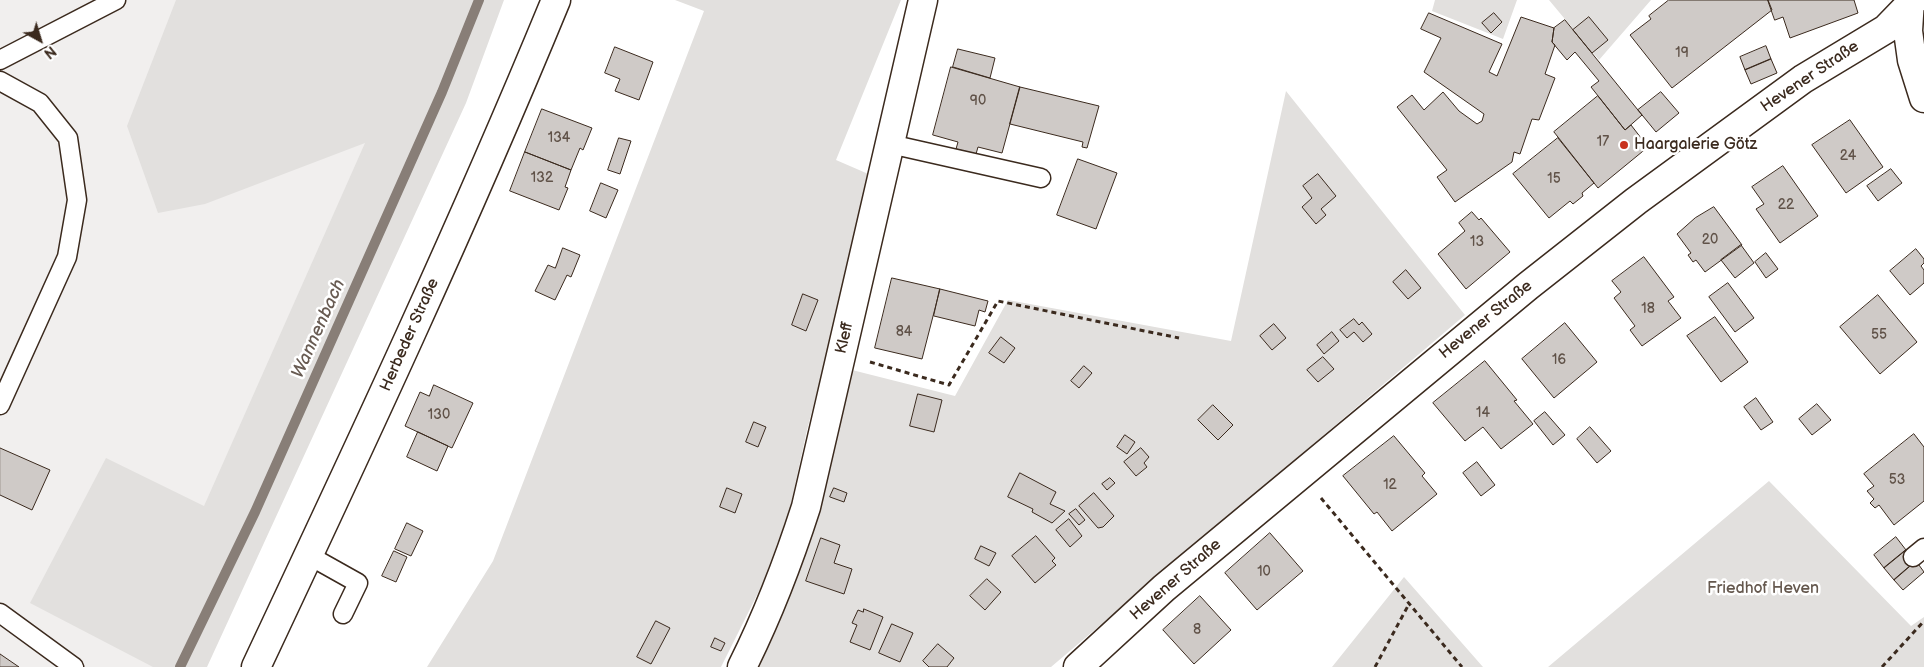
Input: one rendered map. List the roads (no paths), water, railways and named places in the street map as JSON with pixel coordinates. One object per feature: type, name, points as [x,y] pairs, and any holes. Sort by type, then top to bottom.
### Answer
[{"type":"street","name":"Herbeder Straße","points":[[256,667],[387,390],[520,87],[556,0]]},
{"type":"street","name":"Kleff","points":[[742,667],[766,619],[791,554],[806,507],[923,0]]},
{"type":"street","points":[[1912,1],[1908,31],[1912,60],[1924,98]]},
{"type":"street","name":"Hevener Straße","points":[[1078,667],[1164,588],[1300,473],[1528,286],[1636,202],[1803,79],[1886,29],[1912,1]]},
{"type":"lane","points":[[0,60],[116,0]]},
{"type":"lane","points":[[0,81],[40,103],[68,138],[77,200],[67,256],[0,405]]},
{"type":"lane","points":[[890,144],[1041,178]]},
{"type":"lane","points":[[308,555],[358,583],[343,614]]},
{"type":"lane","points":[[0,613],[74,667]]},
{"type":"waterway","name":"Wannenbach","points":[[180,667],[255,512],[442,92],[479,0]]},
{"type":"place","name":"Haargalerie Götz","points":[[1624,145]]},
{"type":"park label","name":"Friedhof Heven","points":[[1763,589]]}]
